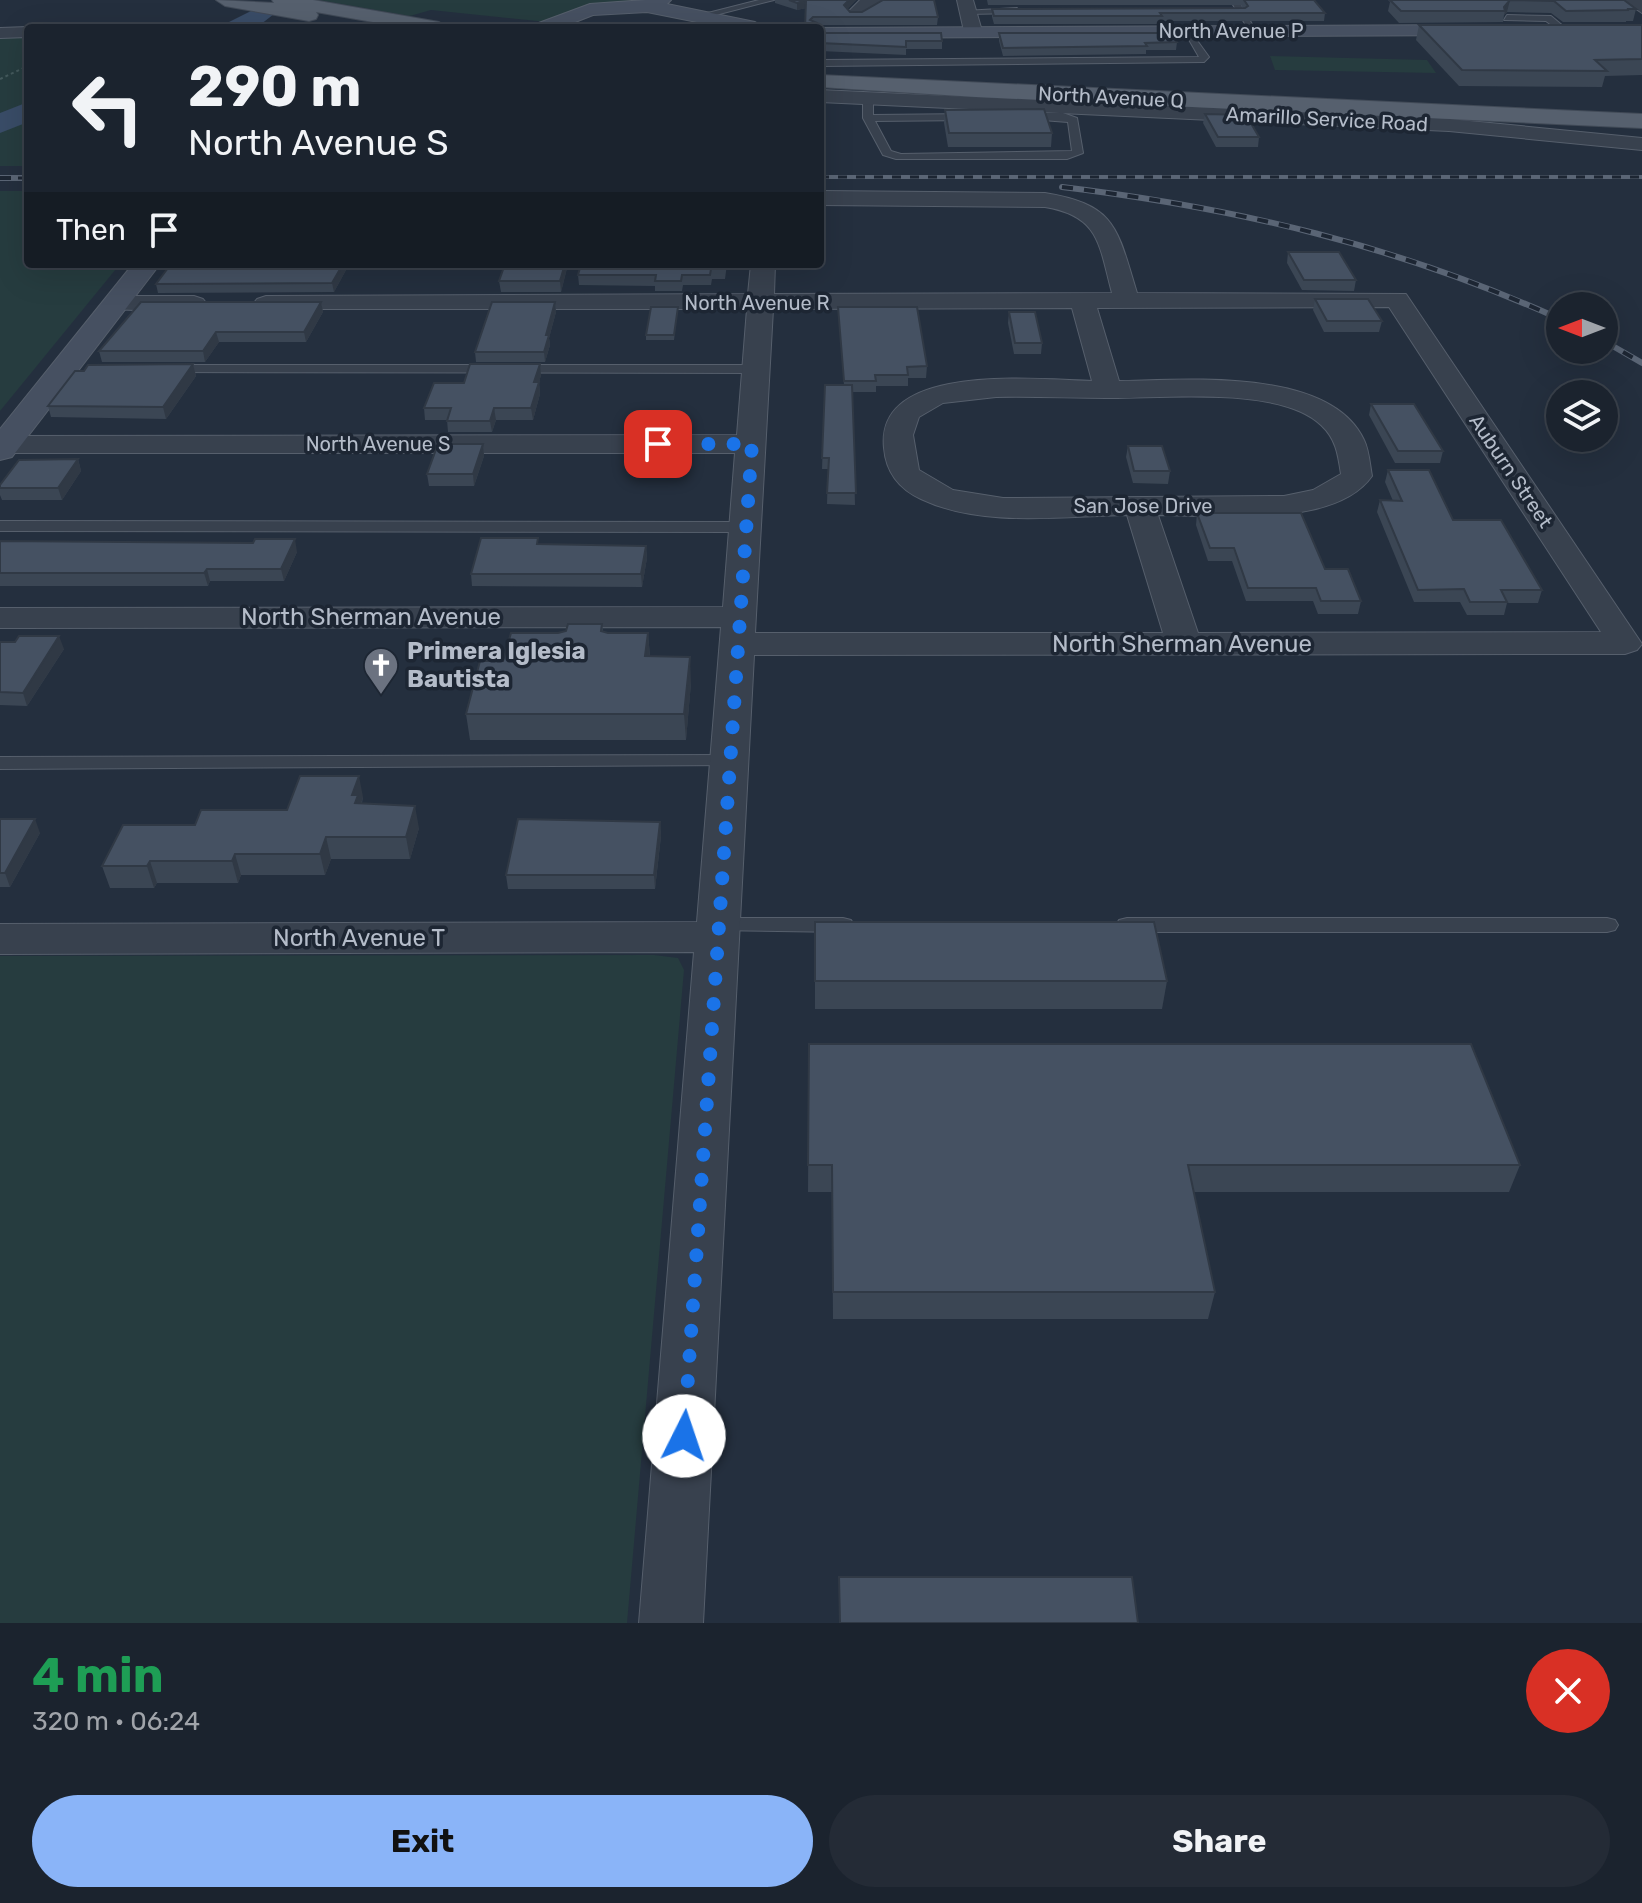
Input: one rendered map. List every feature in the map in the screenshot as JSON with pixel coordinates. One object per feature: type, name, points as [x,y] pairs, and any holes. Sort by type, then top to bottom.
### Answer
[{"type":"main road","points":[[225,0],[357,24]]},
{"type":"main road","points":[[281,0],[416,24]]},
{"type":"main road","name":"North Avenue Q","points":[[824,71],[984,82],[1642,111]]},
{"type":"main road","name":"North Avenue Q","points":[[824,81],[1642,121]]},
{"type":"main road","points":[[872,105],[943,89]]},
{"type":"main road","points":[[1168,100],[1247,116]]},
{"type":"main road","points":[[1286,117],[1343,108]]},
{"type":"street","points":[[856,13],[866,4],[882,0]]},
{"type":"street","points":[[1631,0],[1642,8]]},
{"type":"street","points":[[553,24],[596,8],[655,3],[737,24]]},
{"type":"street","points":[[967,5],[973,31]]},
{"type":"street","name":"North Avenue P","points":[[824,32],[1572,31]]},
{"type":"street","points":[[0,33],[24,32]]},
{"type":"street","name":"Amarillo Service Road","points":[[824,97],[872,105],[1449,125],[1642,144]]},
{"type":"street","points":[[824,198],[1030,199],[1075,205],[1093,216],[1103,230],[1127,300]]},
{"type":"street","points":[[2,447],[72,369],[144,268]]},
{"type":"street","points":[[671,1623],[763,268]]},
{"type":"street","name":"North Avenue R","points":[[116,304],[1397,299]]},
{"type":"street","name":"Auburn Street","points":[[1397,299],[1625,643]]},
{"type":"street","points":[[1082,300],[1108,390]]},
{"type":"street","name":"San Jose Drive","points":[[1108,390],[1213,390],[1281,395],[1309,404],[1340,423],[1358,460],[1357,476],[1340,492],[1318,501],[1284,505],[1003,507],[965,504],[934,494],[911,480],[903,469],[898,448],[898,422],[908,409],[934,396],[964,391],[1108,390]]},
{"type":"street","name":"North Avenue S","points":[[2,447],[752,444]]},
{"type":"street","points":[[1140,507],[1184,645]]},
{"type":"street","name":"North Sherman Avenue","points":[[0,618],[740,630],[1184,645],[1625,643]]},
{"type":"street","name":"North Avenue T","points":[[0,939],[719,931]]},
{"type":"lane","points":[[700,16],[770,0]]},
{"type":"lane","points":[[1234,0],[1237,11],[1254,31]]},
{"type":"lane","points":[[967,5],[1029,11]]},
{"type":"lane","points":[[1507,18],[1548,18],[1572,31]]},
{"type":"lane","points":[[824,63],[1201,60],[1204,57],[1188,31]]},
{"type":"lane","points":[[872,105],[1063,116],[1073,120],[1078,153],[1067,156],[900,157],[887,153],[872,105]]},
{"type":"lane","points":[[158,369],[756,369]]},
{"type":"lane","points":[[0,526],[747,527]]},
{"type":"lane","points":[[0,763],[731,761]]},
{"type":"lane","points":[[719,931],[862,925]]},
{"type":"lane","points":[[1100,925],[1607,925]]},
{"type":"path","points":[[0,79],[24,68]]},
{"type":"green space","points":[[319,0],[644,0],[547,22],[431,10],[410,16]]},
{"type":"green space","points":[[0,38],[24,38],[24,166],[0,166]]},
{"type":"green space","points":[[1270,56],[1427,60],[1436,73],[1275,70]]},
{"type":"green space","points":[[0,191],[24,191],[24,268],[117,268],[0,411]]},
{"type":"green space","points":[[654,955],[678,958],[684,970],[627,1623],[0,1623],[0,956]]},
{"type":"building","points":[[806,0],[849,0],[844,5],[850,12],[862,12],[883,0],[934,0],[938,17],[813,17],[810,20],[817,24],[805,24]]},
{"type":"building","points":[[1244,0],[1314,0],[1325,13],[994,16],[992,9],[1245,8],[1248,6]]},
{"type":"building","points":[[1390,0],[1510,0],[1504,7],[1505,11],[1401,11]]},
{"type":"building","points":[[1510,0],[1624,0],[1636,9],[1566,11],[1554,1]]},
{"type":"building","points":[[1419,25],[1642,25],[1642,59],[1595,60],[1607,71],[1462,70]]},
{"type":"building","points":[[824,33],[941,33],[942,41],[906,41],[906,47],[824,43]]},
{"type":"building","points":[[999,33],[1172,33],[1177,42],[1145,43],[1147,46],[1003,48]]},
{"type":"building","points":[[1044,109],[1052,133],[949,133],[945,110]]},
{"type":"building","points":[[1205,114],[1246,115],[1259,137],[1218,137]]},
{"type":"building","points":[[1288,252],[1339,252],[1356,280],[1304,280]]},
{"type":"building","points":[[168,268],[341,268],[332,283],[156,284]]},
{"type":"building","points":[[504,268],[564,268],[560,281],[499,281]]},
{"type":"building","points":[[580,268],[724,268],[711,269],[710,275],[682,275],[681,281],[655,281],[656,275],[578,275]]},
{"type":"building","points":[[1315,299],[1368,299],[1382,321],[1327,321]]},
{"type":"building","points":[[141,302],[321,302],[304,332],[216,332],[203,351],[99,351]]},
{"type":"building","points":[[492,302],[555,302],[544,352],[475,352]]},
{"type":"building","points":[[651,307],[678,307],[674,335],[646,335]]},
{"type":"building","points":[[838,307],[917,307],[927,366],[907,367],[908,375],[875,375],[876,381],[844,381]]},
{"type":"building","points":[[1009,312],[1035,312],[1042,343],[1015,343]]},
{"type":"building","points":[[193,364],[163,407],[48,406],[75,371],[84,371],[88,365]]},
{"type":"building","points":[[470,364],[540,364],[534,382],[539,382],[531,408],[494,408],[490,421],[447,421],[451,408],[424,408],[434,383],[464,383]]},
{"type":"building","points":[[825,385],[852,385],[856,493],[827,493],[829,458],[822,458]]},
{"type":"building","points":[[1371,404],[1414,404],[1443,451],[1398,451]]},
{"type":"building","points":[[438,444],[483,444],[473,474],[427,474]]},
{"type":"building","points":[[1128,446],[1162,446],[1170,471],[1134,471]]},
{"type":"building","points":[[78,459],[58,488],[0,488],[19,460]]},
{"type":"building","points":[[1388,470],[1429,470],[1453,520],[1501,520],[1542,590],[1501,590],[1507,602],[1470,602],[1464,589],[1418,590],[1380,500],[1402,501]]},
{"type":"building","points":[[1197,513],[1301,513],[1325,569],[1348,569],[1361,601],[1321,601],[1316,588],[1248,588],[1234,548],[1210,548]]},
{"type":"building","points":[[481,538],[538,538],[537,544],[646,546],[641,574],[471,574]]},
{"type":"building","points":[[255,539],[295,539],[281,569],[207,569],[204,573],[0,573],[0,541],[253,543]]},
{"type":"building","points":[[568,624],[602,624],[601,631],[608,633],[648,633],[645,656],[690,657],[684,714],[466,714],[480,661],[503,661],[511,633],[558,633],[566,631]]},
{"type":"building","points":[[19,636],[59,636],[23,693],[0,692],[0,642],[15,642]]},
{"type":"building","points":[[300,776],[359,776],[352,795],[358,795],[355,803],[415,806],[406,837],[326,837],[320,854],[235,854],[232,861],[150,861],[147,866],[102,866],[123,825],[195,825],[201,810],[287,810]]},
{"type":"building","points":[[0,819],[35,819],[5,873],[0,873]]},
{"type":"building","points":[[518,819],[660,822],[654,875],[506,875]]},
{"type":"building","points":[[815,922],[1154,922],[1167,981],[815,981]]},
{"type":"building","points":[[809,1044],[1471,1044],[1520,1165],[1188,1165],[1215,1292],[833,1292],[832,1165],[808,1165]]},
{"type":"building","points":[[839,1577],[1132,1577],[1138,1623],[840,1623]]},
{"type":"waterway","points":[[245,24],[261,14]]},
{"type":"waterway","points":[[0,124],[24,113]]},
{"type":"railway","points":[[824,177],[1642,177]]},
{"type":"railway","points":[[0,178],[24,178]]},
{"type":"railway","points":[[1062,187],[1191,206],[1316,234],[1439,271],[1546,313]]},
{"type":"railway","points":[[1618,349],[1642,363]]},
{"type":"place","name":"Primera Iglesia Bautista","points":[[381,696]]},
{"type":"route","points":[[658,444],[752,444],[684,1436]]}]
